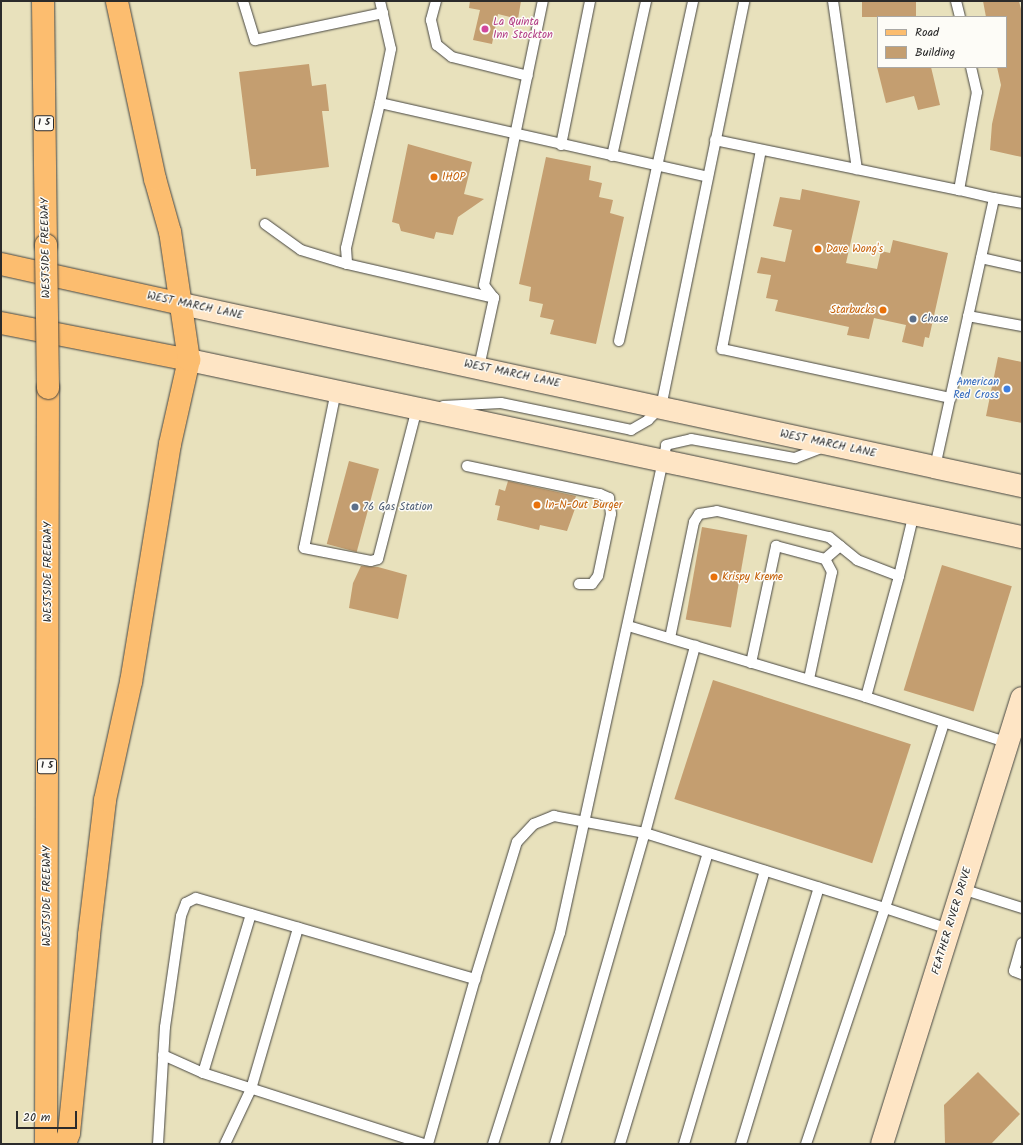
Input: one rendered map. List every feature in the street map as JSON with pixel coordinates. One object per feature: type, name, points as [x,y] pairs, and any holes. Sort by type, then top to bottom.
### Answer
[{"type":"main road","name":"WESTSIDE FREEWAY","points":[[43,1],[48,388],[46,1144]]},
{"type":"main road","points":[[65,1144],[69,1134],[88,935],[105,800],[131,682],[170,444],[189,360],[182,304],[170,232],[155,179],[117,1]]},
{"type":"main road","name":"WEST MARCH LANE","points":[[1,264],[1022,486]]},
{"type":"main road","points":[[1,323],[189,360],[663,459],[1022,537]]},
{"type":"main road","name":"FEATHER RIVER DRIVE","points":[[882,1144],[1022,698]]},
{"type":"lane","points":[[243,1],[255,40],[383,13]]},
{"type":"lane","points":[[347,264],[346,248],[391,49],[380,1]]},
{"type":"lane","points":[[436,1],[431,20],[436,45],[452,57],[528,76]]},
{"type":"lane","points":[[479,367],[494,298],[484,285],[543,1]]},
{"type":"lane","points":[[561,145],[590,1]]},
{"type":"lane","points":[[612,156],[646,1]]},
{"type":"lane","points":[[619,341],[656,166],[663,147],[693,1]]},
{"type":"lane","points":[[336,391],[304,548],[371,561],[378,559],[415,408],[501,403],[631,430],[648,420],[661,407],[744,1]]},
{"type":"lane","points":[[834,1],[856,169]]},
{"type":"lane","points":[[956,1],[960,16]]},
{"type":"lane","points":[[959,190],[977,92],[971,68]]},
{"type":"lane","points":[[380,103],[515,135],[708,177]]},
{"type":"lane","points":[[715,140],[1022,203]]},
{"type":"lane","points":[[761,150],[722,349],[951,398]]},
{"type":"lane","points":[[935,467],[994,198]]},
{"type":"lane","points":[[265,224],[301,250],[347,264],[494,298]]},
{"type":"lane","points":[[981,258],[1022,267]]},
{"type":"lane","points":[[968,316],[1022,326]]},
{"type":"lane","points":[[493,1144],[560,933],[586,824],[666,445],[691,439],[795,458],[829,445]]},
{"type":"lane","points":[[467,466],[600,494],[609,498],[611,514],[598,576],[592,584],[579,584]]},
{"type":"lane","points":[[670,638],[694,522],[699,514],[717,511],[828,537],[857,560],[877,569],[899,576]]},
{"type":"lane","points":[[866,697],[899,576],[914,513]]},
{"type":"lane","points":[[751,663],[776,546],[825,559],[832,572],[809,679]]},
{"type":"lane","points":[[825,559],[840,546]]},
{"type":"lane","points":[[628,626],[809,679],[1008,743]]},
{"type":"lane","points":[[555,1144],[645,833],[695,646]]},
{"type":"lane","points":[[806,1144],[885,908],[944,723]]},
{"type":"lane","points":[[428,1144],[475,980],[517,842],[534,824],[554,816],[586,824],[645,833],[949,929]]},
{"type":"lane","points":[[620,1144],[708,853]]},
{"type":"lane","points":[[684,1144],[765,871]]},
{"type":"lane","points":[[741,1144],[819,888]]},
{"type":"lane","points":[[962,889],[1022,908]]},
{"type":"lane","points":[[158,1144],[163,1055],[181,916],[186,903],[196,898],[475,980]]},
{"type":"lane","points":[[203,1073],[251,914]]},
{"type":"lane","points":[[225,1144],[251,1089],[298,928]]},
{"type":"lane","points":[[1022,943],[1014,971],[1022,974]]},
{"type":"lane","points":[[163,1055],[203,1073],[424,1144]]},
{"type":"building","name":"La Quinta Inn Stockton","points":[[470,1],[521,1],[518,19],[498,14],[492,44],[473,40],[480,10],[469,8]]},
{"type":"building","points":[[862,1],[916,1],[916,16],[862,17]]},
{"type":"building","points":[[983,1],[1019,1],[1022,13],[1022,157],[990,150],[992,124],[1001,85],[997,68],[1007,68],[1007,16],[986,16]]},
{"type":"building","points":[[309,64],[312,86],[326,84],[329,111],[322,111],[329,167],[256,176],[256,169],[251,169],[239,72]]},
{"type":"building","points":[[877,68],[931,68],[940,105],[918,110],[914,96],[886,103]]},
{"type":"building","name":"IHOP","points":[[408,144],[472,162],[464,194],[484,199],[458,217],[453,235],[436,232],[434,239],[401,231],[399,224],[392,222]]},
{"type":"building","points":[[546,157],[591,166],[589,180],[602,183],[599,197],[613,200],[610,213],[624,217],[596,344],[550,334],[554,320],[540,317],[543,304],[529,301],[531,287],[519,284]]},
{"type":"building","points":[[802,189],[860,201],[846,263],[877,269],[881,251],[890,253],[893,240],[948,253],[929,338],[925,337],[923,347],[902,342],[906,325],[874,318],[869,339],[847,335],[849,327],[775,311],[778,300],[766,298],[771,275],[757,273],[761,257],[785,262],[792,230],[773,226],[780,197],[800,200]]},
{"type":"building","name":"American Red Cross","points":[[998,357],[1022,362],[1022,423],[986,416]]},
{"type":"building","name":"76 Gas Station","points":[[349,461],[379,469],[357,552],[327,544]]},
{"type":"building","name":"In-N-Out Burger","points":[[508,481],[576,496],[574,502],[577,503],[567,531],[540,525],[539,530],[497,520],[500,506],[495,505],[499,489],[505,491]]},
{"type":"building","name":"Krispy Kreme","points":[[702,527],[747,535],[731,628],[686,620]]},
{"type":"building","points":[[942,565],[1012,586],[974,712],[904,690]]},
{"type":"building","points":[[361,566],[378,567],[407,575],[398,619],[349,608],[353,583]]},
{"type":"building","points":[[713,680],[911,744],[872,863],[674,799]]},
{"type":"building","points":[[978,1072],[1020,1114],[991,1144],[945,1144],[944,1105]]},
{"type":"place","name":"La Quinta Inn Stockton","points":[[485,29]]},
{"type":"place","name":"IHOP","points":[[434,177]]},
{"type":"place","name":"Dave Wong's","points":[[818,249]]},
{"type":"place","name":"Starbucks","points":[[883,310]]},
{"type":"place","name":"Chase","points":[[913,319]]},
{"type":"place","name":"American Red Cross","points":[[1007,389]]},
{"type":"place","name":"In-N-Out Burger","points":[[537,505]]},
{"type":"place","name":"76 Gas Station","points":[[355,507]]},
{"type":"place","name":"Krispy Kreme","points":[[714,577]]}]
